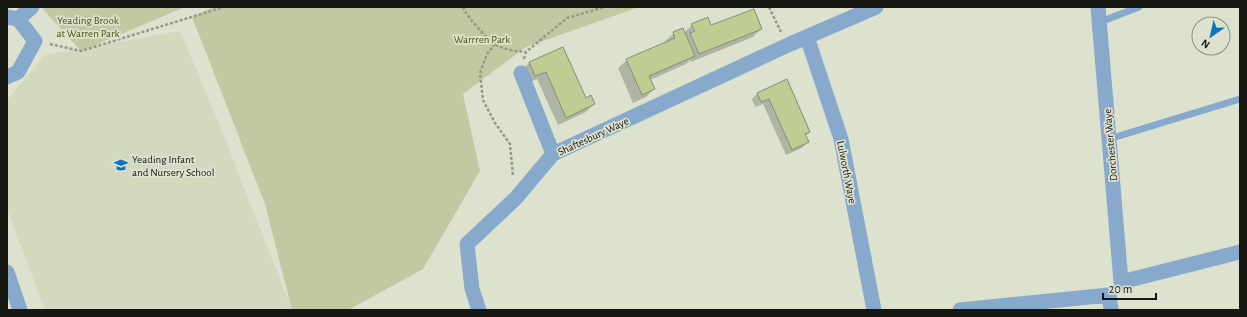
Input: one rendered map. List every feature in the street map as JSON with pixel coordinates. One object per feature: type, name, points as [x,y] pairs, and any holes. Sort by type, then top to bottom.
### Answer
[{"type":"street","points":[[7,77],[18,72],[35,41],[13,18],[32,7]]},
{"type":"street","name":"Shaftesbury Waye","points":[[479,310],[472,289],[467,244],[516,198],[553,154],[788,45],[876,7]]},
{"type":"street","name":"Dorchester Waye","points":[[1098,7],[1121,282],[1240,252]]},
{"type":"street","name":"Lulworth Waye","points":[[807,37],[842,139],[874,310]]},
{"type":"street","points":[[521,73],[553,154]]},
{"type":"street","points":[[7,272],[20,310]]},
{"type":"street","points":[[960,310],[1110,303]]},
{"type":"lane","points":[[1100,22],[1139,7]]},
{"type":"lane","points":[[1109,140],[1240,99]]},
{"type":"path","points":[[35,41],[81,50],[224,7]]},
{"type":"path","points":[[463,7],[472,21],[495,44],[511,51],[526,52]]},
{"type":"path","points":[[521,73],[526,52],[567,18],[605,7]]},
{"type":"path","points":[[769,7],[788,45]]},
{"type":"path","points":[[495,44],[486,54],[480,73],[483,100],[495,123],[510,144],[516,198]]},
{"type":"shaded area","name":"Yeading Infant and Nursery School","points":[[180,31],[218,121],[292,310],[45,310],[7,209],[7,100],[45,55]]},
{"type":"green space","name":"Yeading Brook at Warren Park","points":[[41,7],[185,7],[81,51]]},
{"type":"green space","name":"Warrren Park","points":[[214,7],[639,7],[526,47],[463,94],[480,171],[423,269],[348,310],[292,310],[265,204],[192,17]]},
{"type":"building","points":[[754,9],[762,29],[699,54],[690,33],[695,31],[691,24],[708,17],[711,25]]},
{"type":"building","points":[[683,28],[695,56],[649,76],[655,89],[642,95],[626,59],[675,38],[673,32]]},
{"type":"building","points":[[563,47],[586,98],[591,95],[595,104],[566,118],[546,72],[535,76],[529,62]]},
{"type":"building","points":[[787,79],[810,132],[805,134],[809,142],[792,150],[769,99],[761,102],[757,93]]},
{"type":"place","name":"Yeading Infant and Nursery School","points":[[121,165]]}]
